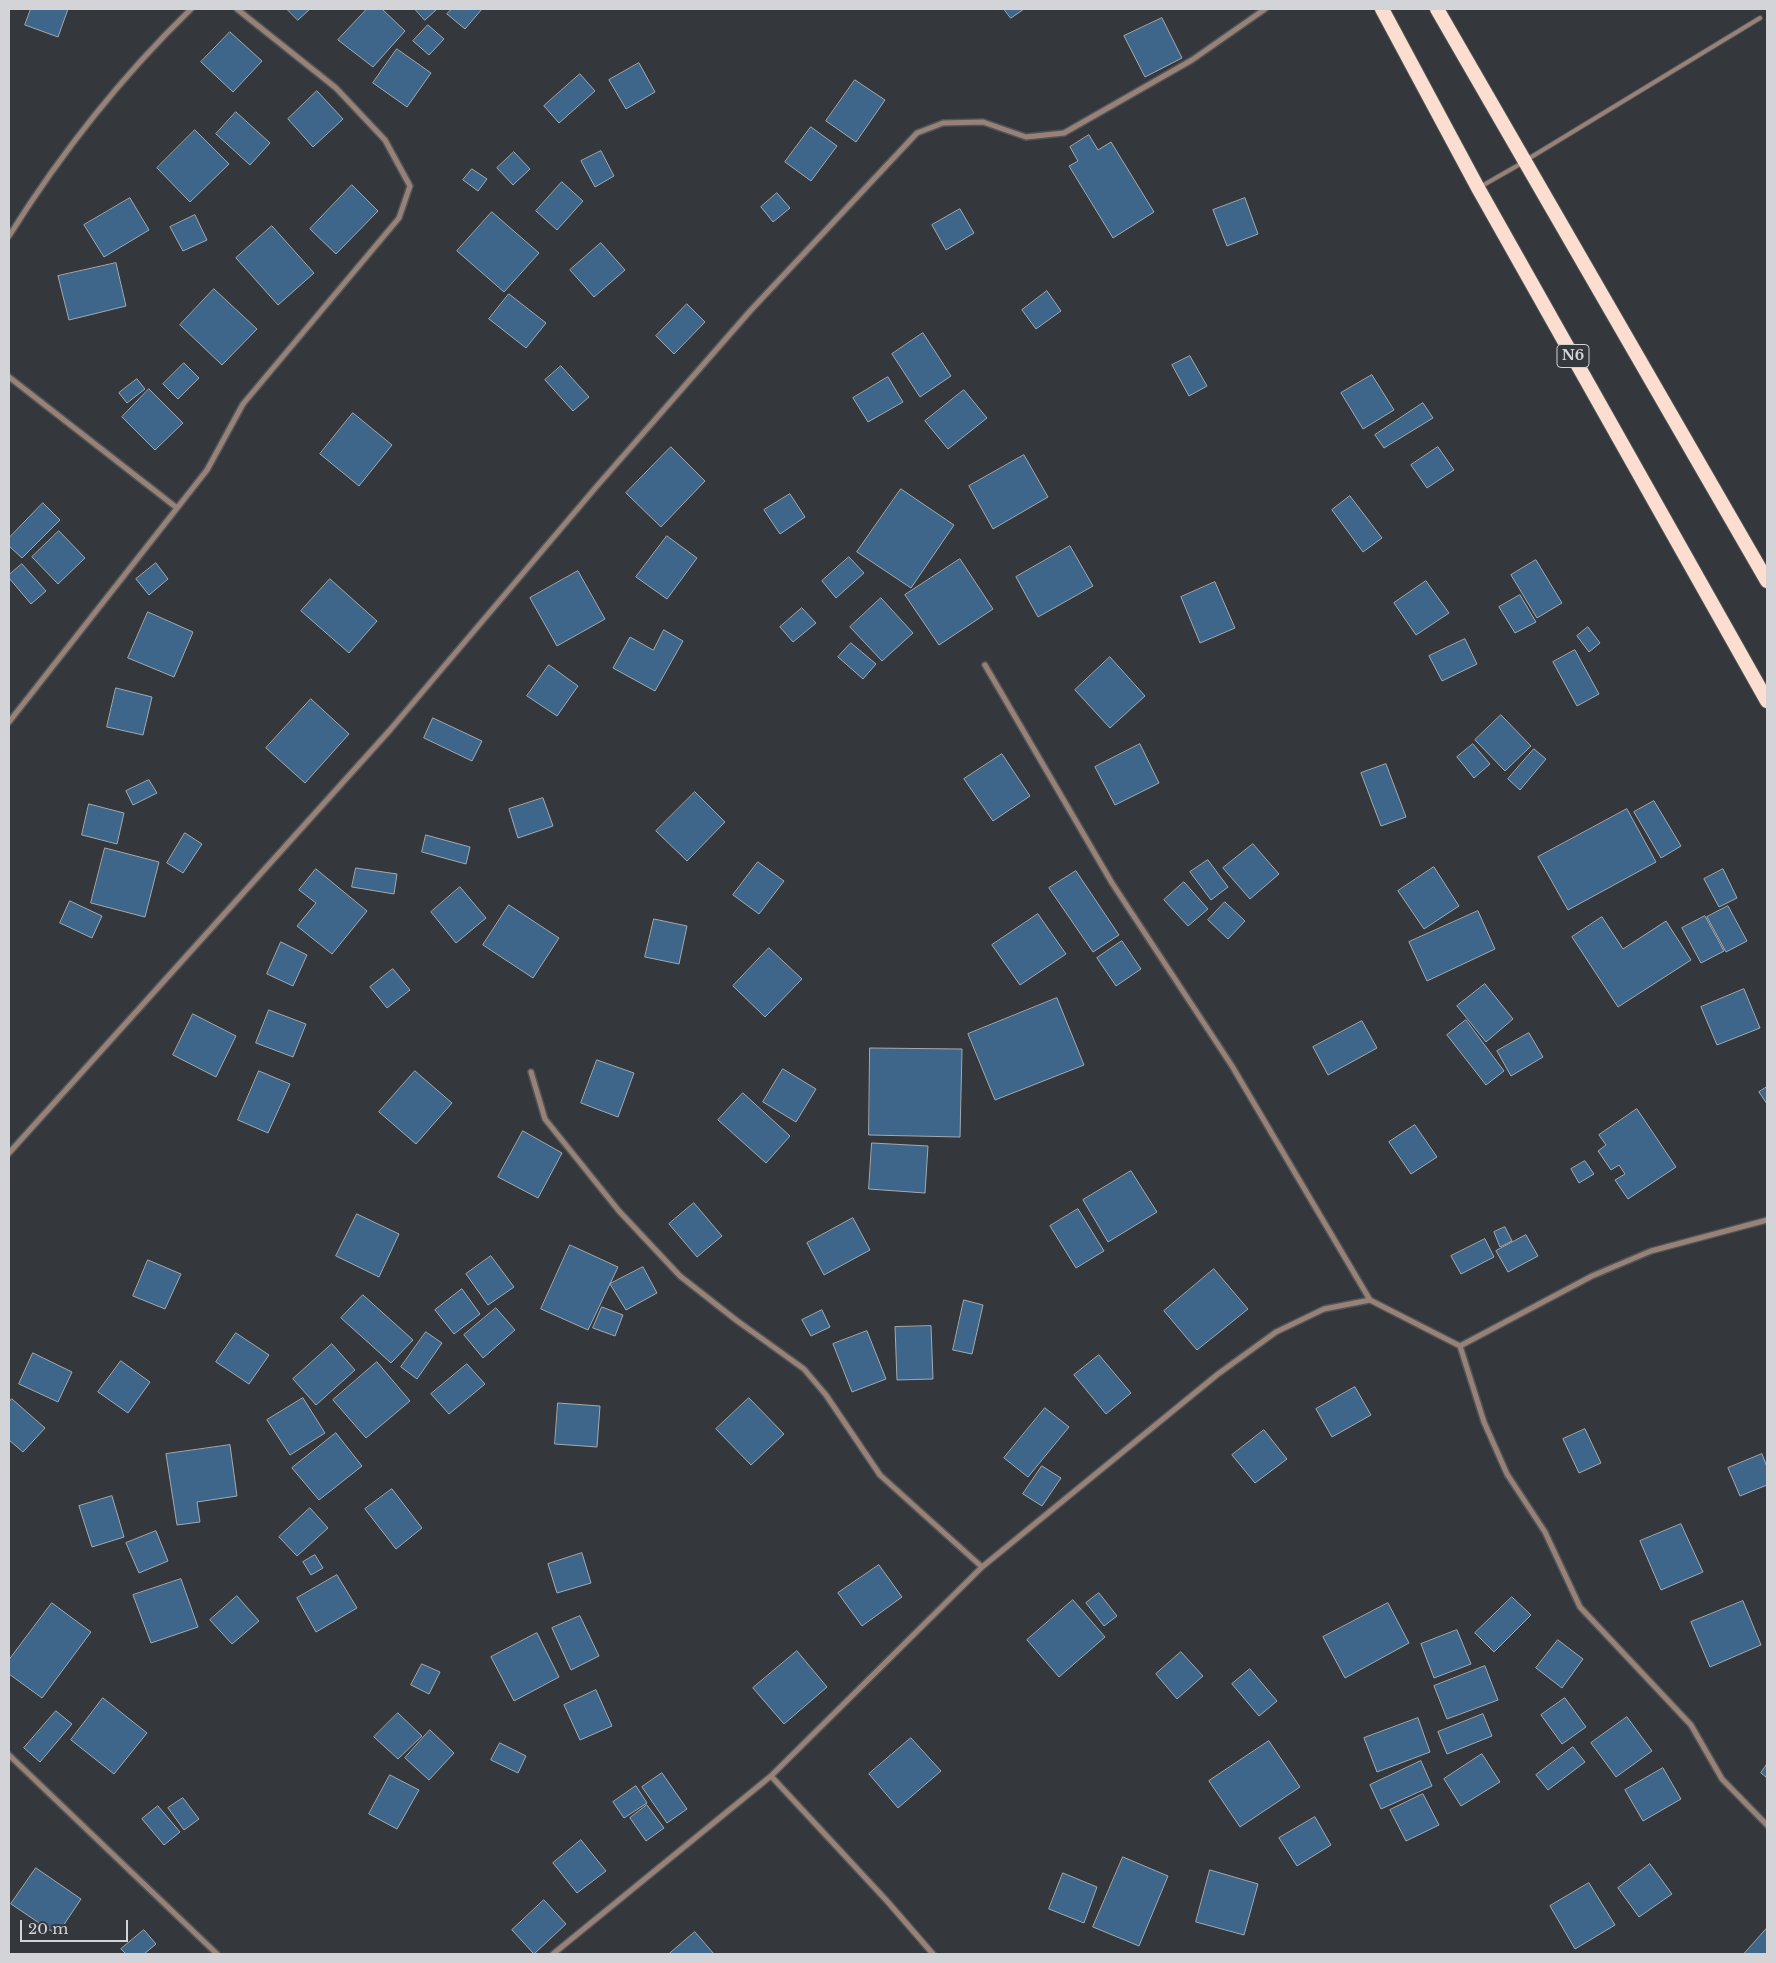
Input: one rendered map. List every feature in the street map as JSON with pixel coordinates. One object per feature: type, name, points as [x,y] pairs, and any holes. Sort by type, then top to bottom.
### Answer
[{"type":"highway","name":"N6","points":[[1382,9],[1478,188],[1767,701]]},
{"type":"highway","points":[[1437,9],[1767,582]]},
{"type":"street","points":[[9,236],[87,123],[148,50],[191,9]]},
{"type":"street","points":[[9,722],[207,470],[243,404],[399,218],[410,186],[385,140],[336,88],[237,9]]},
{"type":"street","points":[[9,1153],[390,730],[597,486],[751,310],[917,133],[943,123],[983,122],[1026,137],[1064,133],[1192,60],[1265,9]]},
{"type":"street","points":[[9,377],[177,508]]},
{"type":"street","points":[[985,665],[1112,883],[1232,1066],[1370,1300],[1460,1346],[1484,1422],[1507,1474],[1545,1532],[1580,1607],[1686,1718],[1722,1779],[1767,1825]]},
{"type":"street","points":[[531,1072],[545,1119],[619,1211],[680,1276],[736,1320],[804,1369],[826,1395],[880,1475],[982,1567]]},
{"type":"street","points":[[1460,1346],[1592,1276],[1651,1251],[1767,1220]]},
{"type":"street","points":[[553,1954],[771,1776],[982,1567],[1218,1374],[1276,1332],[1324,1309],[1370,1300]]},
{"type":"street","points":[[9,1755],[217,1954]]},
{"type":"street","points":[[771,1776],[888,1901],[933,1954]]},
{"type":"lane","points":[[1478,188],[1760,18]]},
{"type":"building","points":[[31,9],[68,9],[58,37],[25,25]]},
{"type":"building","points":[[287,9],[310,9],[298,20]]},
{"type":"building","points":[[367,9],[382,9],[405,31],[373,67],[338,40]]},
{"type":"building","points":[[415,9],[437,9],[425,20]]},
{"type":"building","points":[[452,9],[482,9],[465,29],[447,14]]},
{"type":"building","points":[[1004,9],[1024,9],[1011,18]]},
{"type":"building","points":[[1162,18],[1182,58],[1145,77],[1124,36]]},
{"type":"building","points":[[428,25],[444,39],[429,55],[413,41]]},
{"type":"building","points":[[230,32],[262,61],[233,92],[201,62]]},
{"type":"building","points":[[397,49],[431,73],[407,107],[373,83]]},
{"type":"building","points":[[639,63],[655,92],[626,109],[609,80]]},
{"type":"building","points":[[580,74],[595,91],[559,123],[544,106]]},
{"type":"building","points":[[855,80],[885,100],[856,142],[826,121]]},
{"type":"building","points":[[317,91],[343,119],[313,147],[288,119]]},
{"type":"building","points":[[236,112],[270,143],[250,165],[216,134]]},
{"type":"building","points":[[811,127],[837,146],[811,181],[785,162]]},
{"type":"building","points":[[195,130],[229,164],[190,202],[157,168]]},
{"type":"building","points":[[1089,135],[1098,150],[1111,142],[1154,212],[1113,238],[1069,166],[1078,161],[1070,147]]},
{"type":"building","points":[[601,151],[614,176],[595,187],[581,161]]},
{"type":"building","points":[[514,152],[530,169],[513,185],[497,168]]},
{"type":"building","points":[[472,169],[487,179],[478,191],[463,180]]},
{"type":"building","points":[[562,182],[583,201],[557,230],[536,211]]},
{"type":"building","points":[[352,185],[378,211],[336,254],[310,229]]},
{"type":"building","points":[[777,193],[790,208],[773,222],[761,207]]},
{"type":"building","points":[[130,198],[149,230],[104,257],[84,225]]},
{"type":"building","points":[[1245,198],[1258,234],[1227,246],[1213,210]]},
{"type":"building","points":[[960,209],[974,233],[946,250],[932,225]]},
{"type":"building","points":[[492,212],[539,253],[504,292],[457,251]]},
{"type":"building","points":[[195,215],[207,240],[183,251],[170,227]]},
{"type":"building","points":[[272,226],[314,273],[278,305],[236,258]]},
{"type":"building","points":[[601,243],[625,270],[594,297],[570,270]]},
{"type":"building","points":[[116,263],[126,306],[69,320],[58,276]]},
{"type":"building","points":[[214,289],[257,329],[222,365],[180,325]]},
{"type":"building","points":[[1047,291],[1061,311],[1036,329],[1022,310]]},
{"type":"building","points":[[509,294],[546,323],[526,348],[489,319]]},
{"type":"building","points":[[687,304],[705,322],[674,354],[656,336]]},
{"type":"building","points":[[923,333],[951,376],[920,397],[892,354]]},
{"type":"building","points":[[1190,356],[1207,386],[1189,396],[1172,365]]},
{"type":"building","points":[[184,363],[199,378],[178,399],[163,384]]},
{"type":"building","points":[[561,366],[589,397],[573,411],[545,380]]},
{"type":"building","points":[[1372,375],[1394,410],[1363,429],[1341,393]]},
{"type":"building","points":[[888,377],[903,402],[868,422],[853,398]]},
{"type":"building","points":[[137,379],[145,389],[127,403],[119,393]]},
{"type":"building","points":[[149,389],[183,423],[155,450],[122,417]]},
{"type":"building","points":[[964,390],[987,418],[948,449],[925,421]]},
{"type":"building","points":[[1423,403],[1433,418],[1384,448],[1375,435]]},
{"type":"building","points":[[353,413],[392,445],[359,486],[320,454]]},
{"type":"building","points":[[671,447],[705,481],[661,527],[626,493]]},
{"type":"building","points":[[1438,447],[1454,470],[1427,488],[1411,465]]},
{"type":"building","points":[[1024,455],[1048,497],[993,529],[969,486]]},
{"type":"building","points":[[901,489],[954,525],[911,588],[857,552]]},
{"type":"building","points":[[790,494],[805,517],[780,534],[764,510]]},
{"type":"building","points":[[1350,496],[1382,538],[1363,552],[1332,510]]},
{"type":"building","points":[[43,503],[60,520],[22,558],[9,546],[9,538]]},
{"type":"building","points":[[59,531],[85,558],[58,584],[32,557]]},
{"type":"building","points":[[667,536],[697,558],[667,599],[636,577]]},
{"type":"building","points":[[1070,546],[1093,586],[1038,617],[1016,577]]},
{"type":"building","points":[[849,557],[864,573],[836,598],[822,581]]},
{"type":"building","points":[[960,559],[993,609],[939,645],[905,595]]},
{"type":"building","points":[[1536,560],[1562,603],[1537,618],[1511,575]]},
{"type":"building","points":[[156,563],[168,579],[149,595],[136,579]]},
{"type":"building","points":[[22,564],[46,591],[31,604],[9,578],[9,575]]},
{"type":"building","points":[[578,571],[605,619],[557,646],[530,598]]},
{"type":"building","points":[[330,579],[377,621],[349,653],[301,611]]},
{"type":"building","points":[[1426,581],[1449,613],[1416,635],[1394,603]]},
{"type":"building","points":[[1215,582],[1235,628],[1200,643],[1181,597]]},
{"type":"building","points":[[1520,595],[1536,622],[1515,633],[1499,607]]},
{"type":"building","points":[[881,598],[913,633],[882,661],[850,627]]},
{"type":"building","points":[[802,608],[816,623],[793,642],[780,627]]},
{"type":"building","points":[[148,612],[193,632],[174,677],[128,658]]},
{"type":"building","points":[[1588,627],[1600,643],[1589,652],[1577,636]]},
{"type":"building","points":[[664,630],[683,641],[655,691],[613,668],[630,637],[653,650]]},
{"type":"building","points":[[1465,639],[1477,664],[1442,681],[1429,656]]},
{"type":"building","points":[[851,643],[876,664],[863,679],[838,657]]},
{"type":"building","points":[[1575,650],[1599,694],[1577,706],[1553,662]]},
{"type":"building","points":[[1110,657],[1145,696],[1110,728],[1075,690]]},
{"type":"building","points":[[549,665],[578,686],[557,716],[527,696]]},
{"type":"building","points":[[116,688],[152,697],[143,735],[107,727]]},
{"type":"building","points":[[311,699],[349,734],[305,783],[266,748]]},
{"type":"building","points":[[1501,715],[1531,746],[1505,771],[1475,740]]},
{"type":"building","points":[[433,718],[482,741],[472,761],[424,738]]},
{"type":"building","points":[[1140,744],[1159,783],[1115,805],[1095,767]]},
{"type":"building","points":[[1473,744],[1490,764],[1474,778],[1457,757]]},
{"type":"building","points":[[1534,749],[1546,759],[1520,790],[1508,779]]},
{"type":"building","points":[[1002,754],[1030,796],[993,821],[964,779]]},
{"type":"building","points":[[1386,764],[1406,817],[1381,826],[1361,773]]},
{"type":"building","points":[[149,780],[157,793],[133,805],[126,791]]},
{"type":"building","points":[[695,792],[725,822],[687,861],[656,831]]},
{"type":"building","points":[[543,798],[553,826],[518,838],[509,809]]},
{"type":"building","points":[[1654,801],[1681,846],[1661,858],[1634,812]]},
{"type":"building","points":[[89,804],[124,813],[117,844],[82,835]]},
{"type":"building","points":[[1627,809],[1656,862],[1568,910],[1538,857]]},
{"type":"building","points":[[185,833],[202,844],[183,873],[167,863]]},
{"type":"building","points":[[426,835],[470,847],[466,864],[422,852]]},
{"type":"building","points":[[1253,844],[1279,874],[1250,899],[1223,868]]},
{"type":"building","points":[[105,848],[159,862],[145,917],[91,903]]},
{"type":"building","points":[[1208,860],[1228,887],[1211,900],[1190,872]]},
{"type":"building","points":[[758,862],[784,881],[759,914],[733,895]]},
{"type":"building","points":[[1434,867],[1459,906],[1424,929],[1398,891]]},
{"type":"building","points":[[356,868],[397,874],[394,894],[352,887]]},
{"type":"building","points":[[316,869],[367,911],[332,954],[297,926],[316,903],[299,890]]},
{"type":"building","points":[[1723,869],[1737,898],[1719,907],[1704,879]]},
{"type":"building","points":[[1076,871],[1119,935],[1093,952],[1049,888]]},
{"type":"building","points":[[1184,882],[1208,909],[1188,926],[1164,900]]},
{"type":"building","points":[[460,887],[486,918],[456,943],[431,912]]},
{"type":"building","points":[[70,901],[102,916],[92,938],[60,923]]},
{"type":"building","points":[[1225,902],[1245,921],[1228,939],[1208,920]]},
{"type":"building","points":[[509,905],[559,938],[533,978],[483,945]]},
{"type":"building","points":[[1728,906],[1747,941],[1726,952],[1707,917]]},
{"type":"building","points":[[1478,911],[1495,949],[1427,981],[1409,942]]},
{"type":"building","points":[[1038,914],[1066,954],[1020,985],[992,945]]},
{"type":"building","points":[[1705,916],[1724,951],[1701,963],[1682,928]]},
{"type":"building","points":[[1602,917],[1623,949],[1666,921],[1691,960],[1618,1007],[1572,937]]},
{"type":"building","points":[[654,919],[687,926],[679,964],[645,957]]},
{"type":"building","points":[[1122,941],[1141,969],[1116,986],[1097,958]]},
{"type":"building","points":[[281,942],[307,955],[293,986],[267,974]]},
{"type":"building","points":[[769,948],[802,979],[765,1017],[733,986]]},
{"type":"building","points":[[393,969],[410,990],[387,1008],[370,987]]},
{"type":"building","points":[[1485,984],[1513,1019],[1486,1042],[1457,1006]]},
{"type":"building","points":[[1744,989],[1760,1028],[1717,1045],[1701,1007]]},
{"type":"building","points":[[1057,998],[1084,1065],[995,1100],[968,1034]]},
{"type":"building","points":[[269,1010],[306,1024],[293,1057],[256,1043]]},
{"type":"building","points":[[193,1014],[236,1036],[216,1077],[173,1055]]},
{"type":"building","points":[[1466,1020],[1504,1071],[1486,1085],[1447,1035]]},
{"type":"building","points":[[1362,1021],[1377,1048],[1328,1075],[1313,1047]]},
{"type":"building","points":[[1529,1033],[1543,1057],[1511,1076],[1497,1051]]},
{"type":"building","points":[[870,1048],[962,1049],[960,1137],[869,1135]]},
{"type":"building","points":[[597,1060],[634,1073],[618,1117],[581,1103]]},
{"type":"building","points":[[783,1069],[816,1089],[796,1122],[763,1102]]},
{"type":"building","points":[[259,1071],[290,1084],[268,1133],[238,1120]]},
{"type":"building","points":[[415,1071],[452,1103],[416,1144],[379,1112]]},
{"type":"building","points":[[1767,1087],[1767,1104],[1759,1092]]},
{"type":"building","points":[[743,1093],[790,1136],[766,1163],[718,1120]]},
{"type":"building","points":[[1637,1109],[1676,1167],[1628,1199],[1615,1180],[1625,1174],[1619,1165],[1611,1170],[1598,1151],[1606,1145],[1599,1135]]},
{"type":"building","points":[[1415,1125],[1437,1157],[1411,1174],[1389,1142]]},
{"type":"building","points":[[523,1131],[562,1153],[538,1198],[498,1177]]},
{"type":"building","points":[[872,1143],[928,1146],[925,1193],[869,1189]]},
{"type":"building","points":[[1585,1161],[1594,1174],[1579,1183],[1571,1169]]},
{"type":"building","points":[[1131,1171],[1157,1212],[1108,1242],[1083,1200]]},
{"type":"building","points":[[694,1203],[722,1236],[697,1257],[669,1224]]},
{"type":"building","points":[[1078,1209],[1104,1251],[1076,1268],[1050,1226]]},
{"type":"building","points":[[357,1214],[399,1234],[379,1277],[336,1256]]},
{"type":"building","points":[[853,1218],[870,1250],[824,1275],[807,1243]]},
{"type":"building","points":[[1505,1227],[1512,1241],[1500,1247],[1494,1232]]},
{"type":"building","points":[[1526,1235],[1538,1256],[1508,1272],[1496,1251]]},
{"type":"building","points":[[1485,1239],[1494,1257],[1461,1274],[1451,1256]]},
{"type":"building","points":[[570,1245],[618,1267],[588,1330],[541,1309]]},
{"type":"building","points":[[491,1256],[514,1287],[488,1305],[466,1274]]},
{"type":"building","points":[[148,1260],[181,1274],[165,1309],[133,1296]]},
{"type":"building","points":[[643,1267],[657,1293],[626,1310],[610,1284]]},
{"type":"building","points":[[1214,1269],[1248,1309],[1197,1350],[1164,1311]]},
{"type":"building","points":[[462,1289],[480,1314],[454,1334],[435,1310]]},
{"type":"building","points":[[363,1295],[413,1340],[391,1363],[341,1318]]},
{"type":"building","points":[[964,1300],[983,1305],[972,1354],[953,1350]]},
{"type":"building","points":[[602,1307],[623,1315],[615,1336],[593,1328]]},
{"type":"building","points":[[496,1308],[515,1330],[483,1358],[464,1335]]},
{"type":"building","points":[[822,1310],[830,1327],[811,1336],[802,1320]]},
{"type":"building","points":[[931,1326],[933,1379],[897,1380],[895,1327]]},
{"type":"building","points":[[867,1331],[886,1379],[852,1392],[833,1344]]},
{"type":"building","points":[[426,1332],[442,1343],[417,1379],[401,1367]]},
{"type":"building","points":[[236,1333],[269,1355],[249,1384],[216,1362]]},
{"type":"building","points":[[332,1344],[355,1370],[316,1405],[293,1379]]},
{"type":"building","points":[[33,1353],[72,1372],[58,1402],[19,1384]]},
{"type":"building","points":[[1099,1355],[1131,1393],[1106,1414],[1074,1375]]},
{"type":"building","points":[[121,1361],[150,1382],[128,1413],[98,1392]]},
{"type":"building","points":[[377,1362],[410,1401],[366,1438],[333,1400]]},
{"type":"building","points":[[467,1364],[485,1384],[449,1414],[431,1394]]},
{"type":"building","points":[[1355,1387],[1371,1415],[1332,1437],[1316,1409]]},
{"type":"building","points":[[303,1398],[325,1433],[290,1455],[267,1420]]},
{"type":"building","points":[[749,1398],[784,1434],[751,1465],[716,1429]]},
{"type":"building","points":[[12,1399],[45,1428],[23,1452],[9,1440],[9,1402]]},
{"type":"building","points":[[558,1403],[600,1406],[597,1447],[555,1444]]},
{"type":"building","points":[[1045,1408],[1069,1427],[1028,1477],[1004,1458]]},
{"type":"building","points":[[1585,1429],[1601,1463],[1579,1473],[1563,1439]]},
{"type":"building","points":[[1264,1430],[1287,1459],[1255,1483],[1232,1455]]},
{"type":"building","points":[[336,1433],[362,1466],[319,1500],[292,1468]]},
{"type":"building","points":[[230,1445],[237,1496],[197,1502],[200,1522],[177,1525],[166,1454]]},
{"type":"building","points":[[1762,1454],[1767,1467],[1767,1485],[1740,1496],[1728,1468]]},
{"type":"building","points":[[1042,1466],[1061,1478],[1042,1506],[1023,1494]]},
{"type":"building","points":[[392,1489],[422,1528],[396,1549],[365,1509]]},
{"type":"building","points":[[112,1496],[124,1537],[92,1547],[79,1506]]},
{"type":"building","points":[[310,1508],[328,1528],[297,1556],[279,1537]]},
{"type":"building","points":[[1681,1524],[1703,1572],[1661,1590],[1640,1541]]},
{"type":"building","points":[[156,1531],[168,1561],[139,1573],[126,1543]]},
{"type":"building","points":[[582,1553],[591,1583],[557,1593],[548,1564]]},
{"type":"building","points":[[315,1555],[323,1568],[311,1575],[303,1562]]},
{"type":"building","points":[[879,1565],[902,1597],[862,1626],[838,1593]]},
{"type":"building","points":[[337,1575],[357,1608],[316,1632],[297,1598]]},
{"type":"building","points":[[181,1579],[198,1627],[151,1643],[133,1595]]},
{"type":"building","points":[[1099,1593],[1117,1616],[1104,1626],[1086,1603]]},
{"type":"building","points":[[237,1596],[259,1621],[232,1644],[210,1620]]},
{"type":"building","points":[[1512,1597],[1531,1615],[1494,1652],[1475,1633]]},
{"type":"building","points":[[1073,1600],[1105,1637],[1059,1677],[1027,1640]]},
{"type":"building","points":[[1743,1601],[1761,1645],[1710,1667],[1691,1622]]},
{"type":"building","points":[[52,1603],[91,1632],[42,1698],[9,1674],[9,1660]]},
{"type":"building","points":[[1388,1603],[1409,1643],[1345,1678],[1323,1637]]},
{"type":"building","points":[[580,1616],[599,1656],[571,1670],[552,1628]]},
{"type":"building","points":[[1457,1630],[1471,1664],[1434,1678],[1421,1644]]},
{"type":"building","points":[[537,1633],[559,1677],[514,1701],[491,1657]]},
{"type":"building","points":[[1558,1640],[1583,1659],[1562,1688],[1536,1668]]},
{"type":"building","points":[[797,1651],[827,1687],[784,1724],[753,1688]]},
{"type":"building","points":[[1181,1652],[1203,1676],[1177,1699],[1156,1674]]},
{"type":"building","points":[[422,1664],[440,1672],[429,1694],[411,1685]]},
{"type":"building","points":[[1485,1666],[1498,1700],[1447,1719],[1434,1686]]},
{"type":"building","points":[[1250,1669],[1277,1701],[1259,1716],[1232,1684]]},
{"type":"building","points":[[596,1690],[612,1726],[580,1740],[564,1705]]},
{"type":"building","points":[[103,1698],[147,1733],[114,1774],[71,1740]]},
{"type":"building","points":[[1565,1698],[1586,1727],[1562,1744],[1541,1715]]},
{"type":"building","points":[[56,1711],[72,1724],[40,1762],[24,1748]]},
{"type":"building","points":[[398,1713],[422,1736],[398,1759],[374,1737]]},
{"type":"building","points":[[1483,1714],[1492,1736],[1447,1754],[1438,1732]]},
{"type":"building","points":[[1627,1717],[1652,1751],[1616,1777],[1591,1743]]},
{"type":"building","points":[[1418,1718],[1430,1752],[1377,1772],[1364,1738]]},
{"type":"building","points":[[430,1730],[454,1753],[429,1780],[405,1758]]},
{"type":"building","points":[[911,1738],[941,1771],[898,1808],[869,1774]]},
{"type":"building","points":[[1269,1741],[1300,1787],[1240,1827],[1209,1781]]},
{"type":"building","points":[[500,1743],[526,1756],[518,1773],[491,1760]]},
{"type":"building","points":[[1573,1747],[1585,1762],[1548,1790],[1536,1775]]},
{"type":"building","points":[[1482,1754],[1500,1782],[1461,1806],[1444,1779]]},
{"type":"building","points":[[1421,1761],[1432,1786],[1381,1809],[1370,1785]]},
{"type":"building","points":[[1767,1764],[1767,1778],[1761,1773]]},
{"type":"building","points":[[1663,1768],[1681,1799],[1643,1821],[1625,1790]]},
{"type":"building","points":[[662,1773],[687,1809],[667,1823],[642,1787]]},
{"type":"building","points":[[390,1775],[419,1790],[397,1829],[369,1814]]},
{"type":"building","points":[[636,1786],[647,1803],[624,1818],[613,1802]]},
{"type":"building","points":[[1423,1794],[1439,1825],[1406,1841],[1390,1810]]},
{"type":"building","points":[[183,1798],[199,1819],[184,1830],[168,1808]]},
{"type":"building","points":[[647,1805],[664,1828],[646,1841],[630,1818]]},
{"type":"building","points":[[158,1806],[180,1832],[164,1845],[142,1819]]},
{"type":"building","points":[[1315,1817],[1331,1845],[1297,1866],[1279,1838]]},
{"type":"building","points":[[581,1840],[606,1871],[577,1893],[553,1863]]},
{"type":"building","points":[[1123,1857],[1168,1876],[1139,1946],[1093,1927]]},
{"type":"building","points":[[1650,1864],[1672,1894],[1639,1917],[1618,1888]]},
{"type":"building","points":[[36,1868],[81,1899],[57,1935],[11,1904]]},
{"type":"building","points":[[1210,1870],[1258,1884],[1244,1935],[1196,1922]]},
{"type":"building","points":[[1063,1873],[1097,1887],[1084,1923],[1049,1909]]},
{"type":"building","points":[[1589,1883],[1615,1925],[1575,1949],[1550,1906]]},
{"type":"building","points":[[544,1900],[566,1924],[534,1954],[512,1930]]},
{"type":"building","points":[[1767,1928],[1767,1954],[1745,1953]]},
{"type":"building","points":[[144,1930],[156,1944],[144,1954],[126,1954],[121,1949]]},
{"type":"building","points":[[695,1932],[714,1954],[669,1954]]}]
